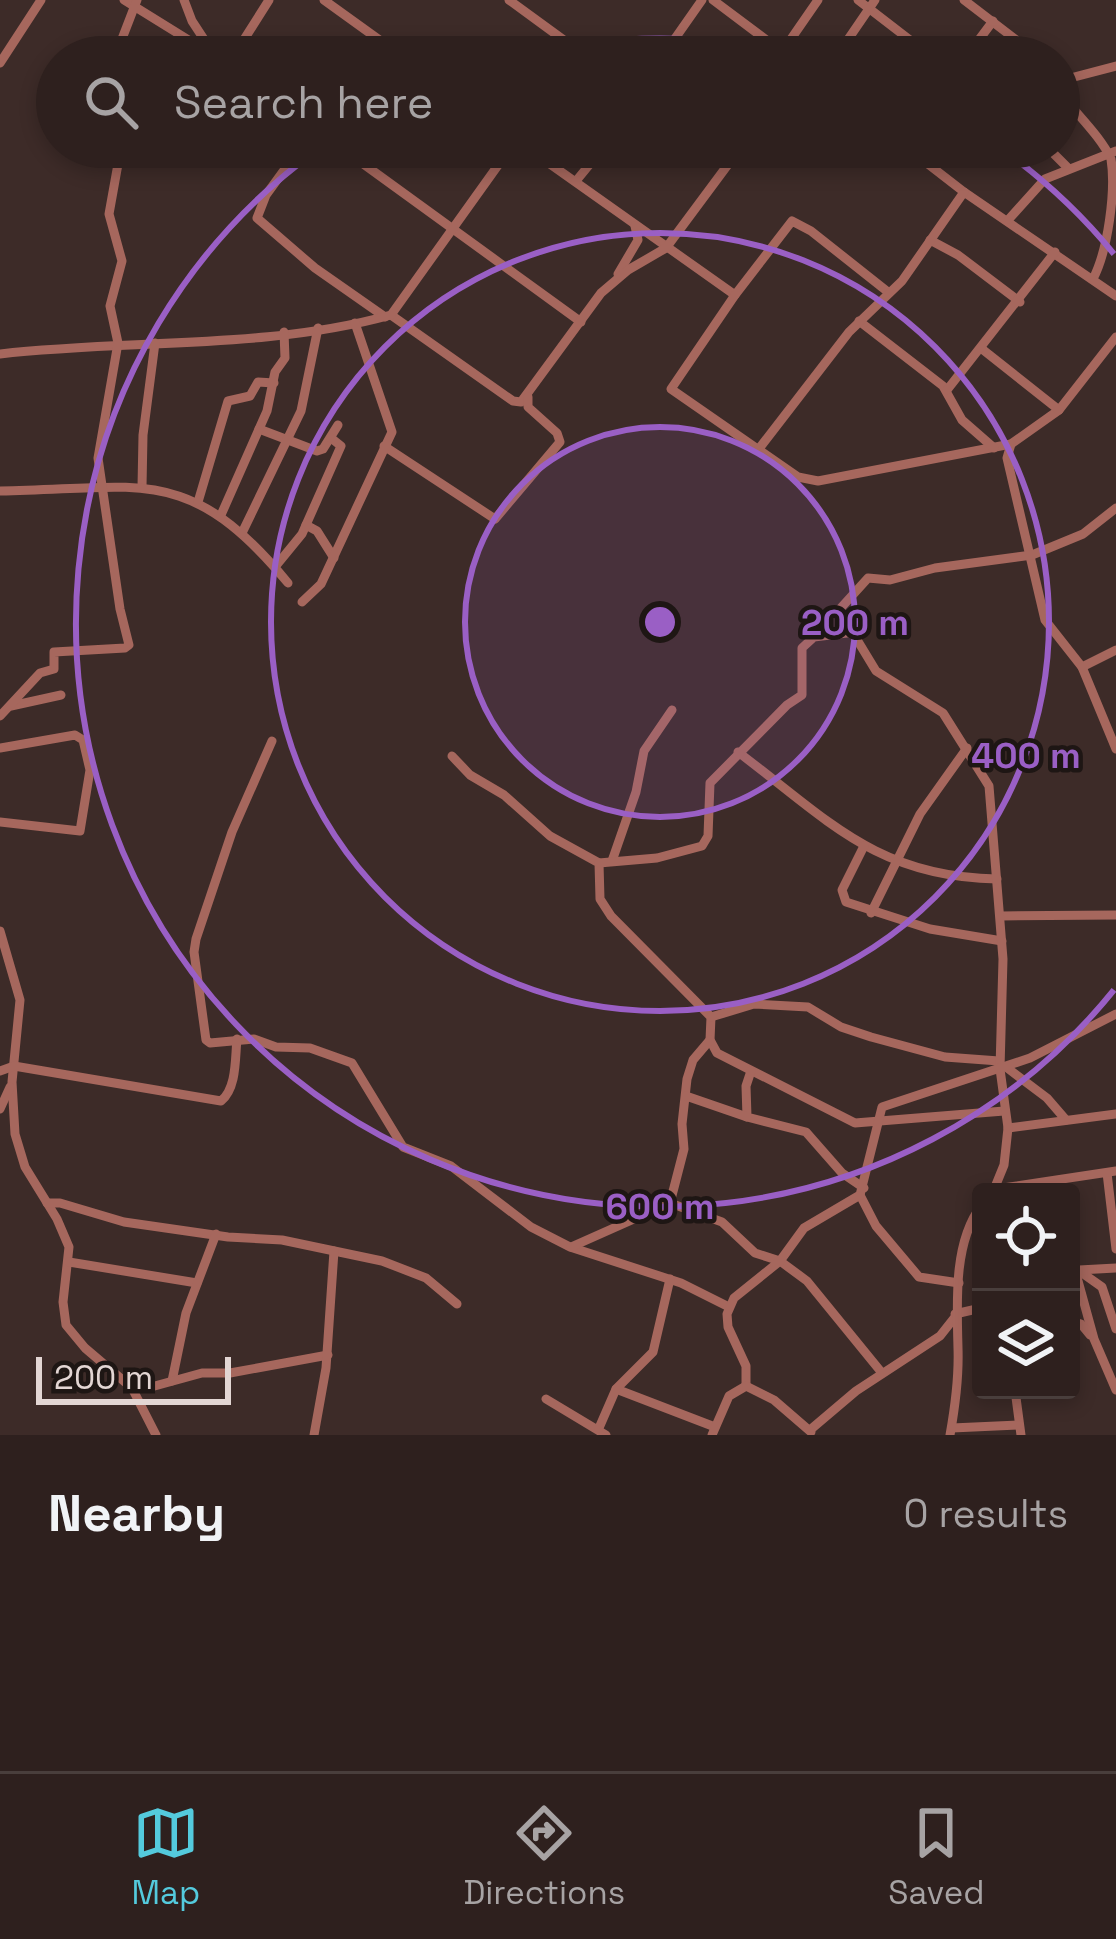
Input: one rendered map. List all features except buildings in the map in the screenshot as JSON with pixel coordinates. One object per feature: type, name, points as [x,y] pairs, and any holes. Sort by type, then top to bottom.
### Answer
[{"type":"street","points":[[0,62],[40,0]]},
{"type":"street","points":[[184,0],[203,36]]},
{"type":"street","points":[[246,36],[269,0]]},
{"type":"street","points":[[324,0],[375,36]]},
{"type":"street","points":[[509,0],[558,36]]},
{"type":"street","points":[[677,36],[703,0]]},
{"type":"street","points":[[712,0],[761,36]]},
{"type":"street","points":[[796,36],[818,0]]},
{"type":"street","points":[[964,0],[1008,36]]},
{"type":"street","points":[[122,36],[132,2],[185,36]]},
{"type":"street","points":[[848,36],[867,2],[907,36]]},
{"type":"street","points":[[981,36],[992,21]]},
{"type":"street","points":[[1080,75],[1116,66]]},
{"type":"street","points":[[1080,115],[1112,152],[1116,171],[1102,261],[1093,279]]},
{"type":"street","points":[[1080,164],[1112,152]]},
{"type":"street","points":[[2,711],[40,673],[54,669],[54,652],[129,647],[98,442],[118,343],[110,306],[122,262],[109,214],[117,168]]},
{"type":"street","points":[[286,168],[266,195],[257,218],[315,268],[513,401],[528,397],[612,284],[638,240],[635,226]]},
{"type":"street","points":[[369,168],[580,322]]},
{"type":"street","points":[[0,354],[284,332],[388,316],[497,168]]},
{"type":"street","points":[[557,168],[735,296]]},
{"type":"street","points":[[576,181],[587,168]]},
{"type":"street","points":[[612,284],[666,248],[725,168]]},
{"type":"street","points":[[933,168],[1116,296]]},
{"type":"street","points":[[1009,219],[1031,191],[1068,168]]},
{"type":"street","points":[[758,450],[859,321],[902,280],[964,192]]},
{"type":"street","points":[[888,292],[796,221],[788,224],[671,389],[797,477],[818,481],[1011,444],[1059,410],[1116,337]]},
{"type":"street","points":[[930,240],[1020,302]]},
{"type":"street","points":[[946,391],[1055,252]]},
{"type":"street","points":[[859,321],[946,391],[968,427],[994,448]]},
{"type":"street","points":[[302,602],[321,584],[392,427],[356,322]]},
{"type":"street","points":[[242,533],[307,394],[318,328]]},
{"type":"street","points":[[221,515],[259,429],[275,371],[285,358],[284,332]]},
{"type":"street","points":[[142,488],[143,435],[155,343]]},
{"type":"street","points":[[982,349],[1059,410]]},
{"type":"street","points":[[198,502],[228,400],[250,396],[256,383],[274,383]]},
{"type":"street","points":[[384,446],[495,519],[560,442],[557,433],[528,407],[528,397]]},
{"type":"street","points":[[259,429],[317,452],[338,425]]},
{"type":"street","points":[[275,567],[306,525],[341,446],[331,438]]},
{"type":"street","points":[[1011,444],[1006,458],[1046,620],[1082,667],[1116,749]]},
{"type":"street","points":[[0,491],[142,488],[198,502],[242,533],[288,583]]},
{"type":"street","points":[[997,1183],[1008,1129],[1002,1066],[1001,916],[989,786],[967,748],[932,704],[876,671],[839,610],[868,578],[890,580],[935,568],[1032,556],[1083,534],[1116,508]]},
{"type":"street","points":[[306,525],[316,531],[334,558]]},
{"type":"street","points":[[452,756],[550,836],[599,863],[657,858],[703,846],[708,836],[707,789],[738,752],[802,695],[800,655],[807,642],[855,632]]},
{"type":"street","points":[[1082,667],[1116,650]]},
{"type":"street","points":[[2,711],[61,695]]},
{"type":"street","points":[[612,861],[644,751],[672,710]]},
{"type":"street","points":[[0,748],[79,736],[88,750],[90,770],[80,831],[0,822]]},
{"type":"street","points":[[272,741],[232,832],[194,952],[202,1033],[210,1043],[238,1039],[310,1048],[352,1063],[403,1148],[451,1166],[531,1227],[570,1247],[670,1279],[729,1307]]},
{"type":"street","points":[[871,913],[926,803],[967,748]]},
{"type":"street","points":[[738,752],[841,833],[894,862],[960,879],[997,879]]},
{"type":"street","points":[[864,846],[841,895],[846,902],[930,929],[1002,941]]},
{"type":"street","points":[[599,863],[603,905],[711,1017],[710,1040],[717,1053],[854,1123],[1004,1111]]},
{"type":"street","points":[[1001,916],[1116,915]]},
{"type":"street","points":[[0,931],[20,1000],[12,1082],[15,1134],[25,1167],[58,1219],[69,1247],[63,1315],[69,1331],[133,1388],[156,1435]]},
{"type":"street","points":[[711,1017],[754,1004],[808,1007],[841,1027],[871,1037],[935,1055],[1002,1066],[1047,1098],[1066,1120]]},
{"type":"street","points":[[746,1386],[746,1366],[728,1327],[729,1307],[743,1288],[780,1262],[804,1228],[862,1192],[879,1111],[1002,1066],[1116,1014]]},
{"type":"street","points":[[0,1071],[14,1066],[219,1101],[228,1096],[238,1039]]},
{"type":"street","points":[[670,1203],[684,1149],[682,1124],[693,1060],[710,1040]]},
{"type":"street","points":[[747,1117],[746,1086],[751,1071]]},
{"type":"street","points":[[0,1109],[12,1082]]},
{"type":"street","points":[[686,1096],[806,1132],[862,1192],[876,1226],[919,1277],[959,1282]]},
{"type":"street","points":[[1008,1129],[1116,1114]]},
{"type":"street","points":[[1032,1183],[1111,1172],[1116,1249]]},
{"type":"street","points":[[1053,1183],[1054,1179]]},
{"type":"street","points":[[47,1203],[124,1222],[282,1240],[394,1265],[426,1278],[457,1304]]},
{"type":"street","points":[[570,1247],[670,1203],[722,1222],[754,1253],[780,1262],[816,1291],[882,1373]]},
{"type":"street","points":[[58,1219],[82,1209]]},
{"type":"street","points":[[972,1221],[955,1316],[958,1358],[951,1432],[1020,1430],[1016,1399]]},
{"type":"street","points":[[172,1381],[186,1313],[215,1234]]},
{"type":"street","points":[[314,1435],[328,1355],[334,1251]]},
{"type":"street","points":[[69,1262],[197,1283]]},
{"type":"street","points":[[1080,1269],[1116,1268]]},
{"type":"street","points":[[1080,1273],[1102,1287],[1116,1329]]},
{"type":"street","points":[[546,1399],[603,1431],[616,1389],[653,1352],[670,1279]]},
{"type":"street","points":[[1080,1291],[1116,1388]]},
{"type":"street","points":[[616,1389],[714,1431],[729,1396],[746,1386],[763,1391],[811,1432],[882,1373],[940,1336],[955,1316],[972,1311]]},
{"type":"street","points":[[1080,1324],[1094,1339]]},
{"type":"street","points":[[133,1388],[328,1355]]}]
